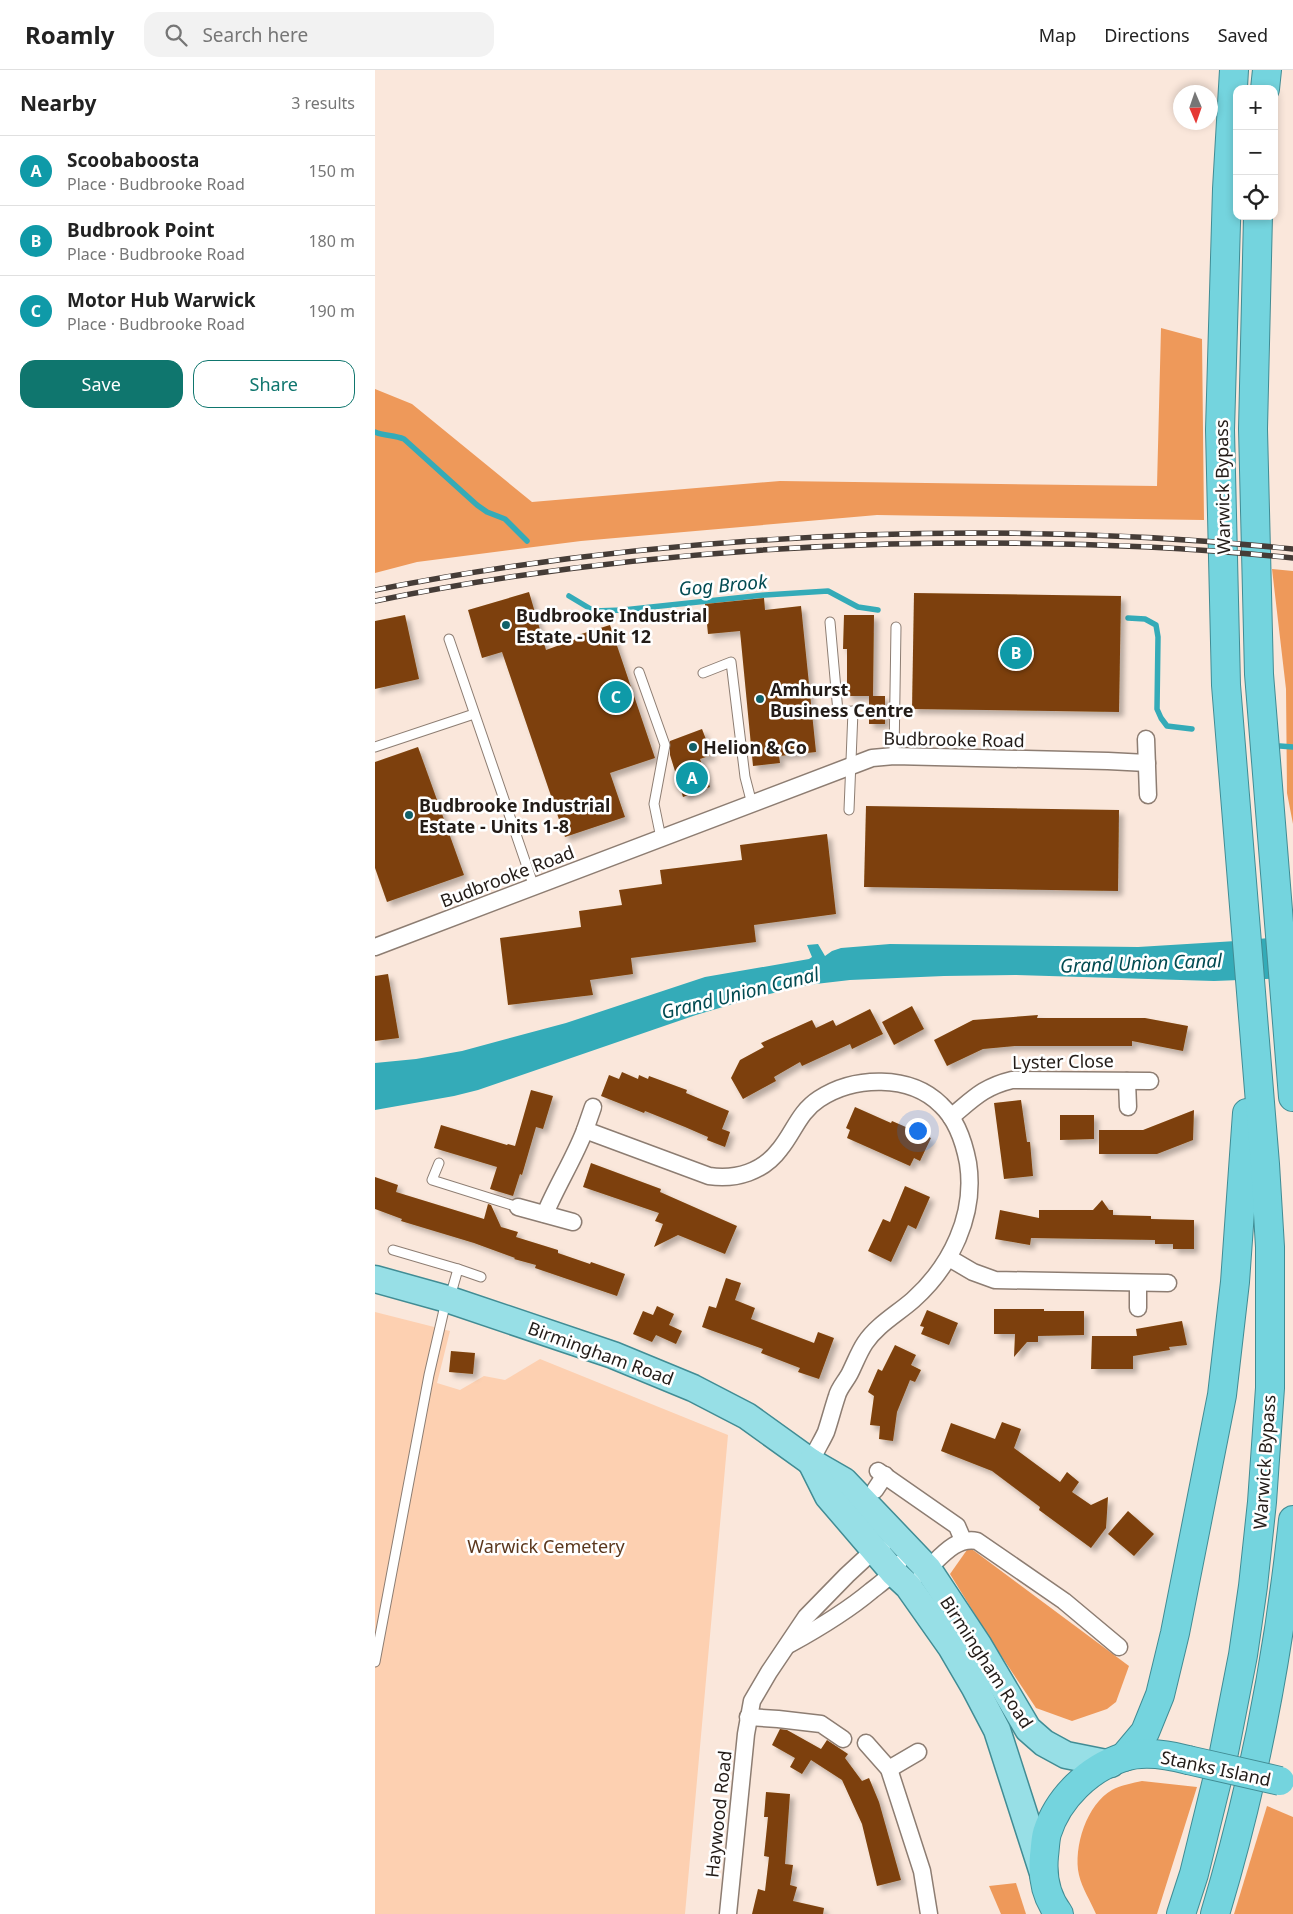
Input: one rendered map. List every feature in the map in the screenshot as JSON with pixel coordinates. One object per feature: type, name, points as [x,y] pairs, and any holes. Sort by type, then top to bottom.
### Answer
[{"type":"highway","name":"Warwick Bypass","points":[[1181,1914],[1194,1874],[1224,1752],[1239,1675],[1253,1586],[1265,1465],[1270,1388],[1270,1247],[1254,1011],[1243,903],[1226,685],[1221,430],[1227,189],[1234,70]]},
{"type":"highway","points":[[1265,85],[1267,70]]},
{"type":"highway","name":"Warwick Bypass","points":[[1258,220],[1253,430],[1259,674],[1287,1029]]},
{"type":"highway","points":[[1117,1760],[1145,1732],[1160,1695],[1175,1633],[1222,1395],[1235,1282],[1254,1011]]},
{"type":"highway","points":[[1287,1029],[1293,1063]]},
{"type":"highway","points":[[1287,1029],[1293,1097]]},
{"type":"highway","name":"Warwick Bypass","points":[[1215,1914],[1259,1748],[1276,1656],[1293,1520]]},
{"type":"highway","name":"Stanks Island","points":[[1056,1912],[1047,1890],[1043,1873],[1046,1835],[1060,1806],[1075,1787],[1091,1774],[1117,1760],[1159,1754],[1286,1783]]},
{"type":"main road","name":"Birmingham Road","points":[[375,1279],[448,1299],[613,1355],[693,1388],[747,1416],[811,1462],[844,1481],[928,1569],[979,1646],[1028,1729],[1044,1743],[1066,1755],[1117,1760]]},
{"type":"main road","name":"Birmingham Road","points":[[811,1462],[828,1496],[901,1579],[951,1647],[975,1688],[997,1730],[1043,1873]]},
{"type":"street","points":[[1146,739],[1148,795]]},
{"type":"street","name":"Budbrooke Road","points":[[375,947],[872,758],[894,756],[1109,761],[1147,764]]},
{"type":"street","name":"Lyster Close","points":[[951,1117],[984,1090],[1012,1080],[1150,1080]]},
{"type":"street","name":"Lyster Close","points":[[1127,1081],[1128,1107]]},
{"type":"street","points":[[585,1130],[719,1178],[746,1174],[764,1164],[780,1149],[799,1118],[809,1106],[850,1085],[876,1082],[909,1086],[929,1096],[941,1105],[951,1117],[962,1139],[969,1178],[965,1216],[958,1238],[949,1258],[928,1286],[907,1306],[886,1321],[866,1342],[837,1394],[825,1435],[815,1450],[811,1462]]},
{"type":"street","points":[[545,1214],[555,1191],[577,1152],[593,1107]]},
{"type":"street","points":[[518,1207],[573,1222]]},
{"type":"street","points":[[949,1258],[973,1272],[995,1280],[1168,1283]]},
{"type":"street","points":[[1138,1283],[1138,1308]]},
{"type":"street","points":[[875,1490],[882,1473],[957,1526],[963,1540]]},
{"type":"street","points":[[901,1579],[928,1569],[963,1540],[972,1540],[982,1544],[1064,1601],[1119,1647]]},
{"type":"street","points":[[875,1550],[906,1547]]},
{"type":"street","name":"Haywood Road","points":[[788,1645],[901,1579],[906,1547]]},
{"type":"street","name":"Haywood Road","points":[[727,1914],[748,1717],[752,1700],[806,1617],[847,1575],[875,1550]]},
{"type":"street","points":[[748,1717],[777,1718],[821,1724],[843,1739]]},
{"type":"street","points":[[866,1744],[889,1769],[923,1871],[929,1914]]},
{"type":"street","points":[[889,1769],[918,1752]]},
{"type":"lane","points":[[830,622],[838,712],[853,711],[849,810]]},
{"type":"lane","points":[[894,756],[896,628]]},
{"type":"lane","points":[[449,639],[534,887]]},
{"type":"lane","points":[[703,673],[731,662],[745,777],[752,804]]},
{"type":"lane","points":[[639,672],[665,745],[654,804],[661,838]]},
{"type":"lane","points":[[375,747],[474,714]]},
{"type":"lane","points":[[439,1163],[432,1180],[518,1207]]},
{"type":"lane","points":[[393,1250],[481,1277]]},
{"type":"lane","points":[[375,1662],[429,1375],[448,1299],[458,1269]]},
{"type":"green space","name":"Warwick Cemetery","points":[[375,1312],[450,1331],[437,1383],[460,1390],[484,1376],[505,1380],[540,1359],[728,1435],[685,1914],[375,1914]]},
{"type":"shaded area","points":[[1161,328],[1202,339],[1204,520],[877,515],[581,541],[417,562],[375,573],[375,389],[412,404],[532,502],[780,481],[1157,486]]},
{"type":"shaded area","points":[[1272,569],[1293,571],[1293,824],[1287,793],[1286,689]]},
{"type":"shaded area","points":[[969,1547],[1129,1666],[1116,1702],[1107,1709],[1072,1721],[1036,1708],[950,1574]]},
{"type":"shaded area","points":[[1142,1781],[1197,1787],[1157,1914],[1096,1914],[1079,1875],[1078,1852],[1084,1827],[1095,1805],[1103,1797],[1119,1787]]},
{"type":"shaded area","points":[[1267,1806],[1293,1817],[1293,1914],[1234,1914]]},
{"type":"shaded area","points":[[1016,1883],[1026,1914],[1001,1914],[989,1886]]},
{"type":"water","name":"Grand Union Canal","points":[[1293,936],[1293,978],[1214,981],[1015,975],[944,976],[850,980],[807,985],[753,998],[696,1015],[478,1090],[375,1110],[375,1063],[416,1059],[462,1051],[566,1023],[705,977],[809,959],[812,957],[807,945],[818,944],[825,956],[841,948],[890,944],[1138,947]]},
{"type":"building","points":[[529,592],[546,650],[579,638],[578,635],[610,625],[655,758],[610,773],[625,817],[565,837],[502,652],[482,658],[468,610]]},
{"type":"building","points":[[914,593],[1121,596],[1119,712],[912,709]]},
{"type":"building","points":[[764,598],[765,610],[801,606],[816,752],[779,756],[780,763],[753,766],[740,631],[708,634],[705,604]]},
{"type":"building","points":[[405,615],[419,679],[375,689],[375,621]]},
{"type":"building","points":[[844,615],[874,615],[873,696],[847,696],[847,649],[843,649]]},
{"type":"building","points":[[869,696],[885,696],[885,724],[869,724]]},
{"type":"building","points":[[702,729],[712,755],[700,759],[710,787],[683,797],[670,755],[670,741]]},
{"type":"building","name":"Budbrooke Industrial Estate - Units 1-8","points":[[418,747],[464,875],[387,902],[375,868],[375,762]]},
{"type":"building","points":[[866,806],[1119,810],[1118,891],[864,887]]},
{"type":"building","points":[[827,834],[836,914],[754,925],[756,942],[631,958],[633,974],[590,980],[593,995],[508,1005],[500,938],[581,927],[579,911],[622,905],[619,890],[662,884],[660,870],[742,860],[740,845]]},
{"type":"building","points":[[388,974],[399,1038],[375,1041],[375,976]]},
{"type":"building","points":[[912,1006],[924,1029],[894,1045],[882,1022]]},
{"type":"building","points":[[870,1009],[883,1034],[852,1049],[850,1044],[802,1066],[800,1062],[774,1077],[776,1081],[743,1099],[731,1078],[740,1060],[764,1047],[761,1043],[812,1020],[816,1028],[833,1020],[836,1026]]},
{"type":"building","points":[[1038,1015],[1037,1018],[1145,1018],[1188,1026],[1183,1051],[1132,1041],[1132,1046],[1015,1046],[983,1049],[947,1066],[934,1040],[973,1020]]},
{"type":"building","points":[[622,1072],[638,1079],[639,1075],[648,1079],[649,1076],[687,1090],[686,1093],[729,1111],[722,1129],[730,1132],[725,1147],[707,1140],[708,1137],[685,1127],[601,1096],[609,1075],[619,1079]]},
{"type":"building","points":[[531,1090],[553,1096],[543,1129],[536,1127],[522,1175],[520,1174],[513,1196],[490,1189],[497,1167],[434,1148],[441,1125],[515,1146]]},
{"type":"building","points":[[1021,1100],[1027,1142],[1030,1142],[1033,1176],[1004,1179],[994,1103]]},
{"type":"building","points":[[855,1107],[931,1138],[920,1161],[914,1158],[910,1166],[847,1138],[850,1130],[846,1128]]},
{"type":"building","points":[[1194,1110],[1193,1140],[1157,1154],[1099,1154],[1099,1130],[1143,1130]]},
{"type":"building","points":[[1060,1115],[1094,1115],[1094,1139],[1060,1140]]},
{"type":"building","points":[[591,1163],[661,1189],[660,1192],[737,1226],[725,1254],[678,1235],[654,1247],[663,1224],[655,1221],[659,1213],[583,1187]]},
{"type":"building","points":[[375,1177],[398,1185],[396,1192],[484,1219],[488,1204],[491,1205],[501,1227],[518,1232],[516,1237],[558,1250],[558,1253],[590,1264],[591,1262],[625,1274],[617,1296],[535,1268],[536,1265],[514,1259],[474,1243],[401,1221],[402,1219],[375,1209]]},
{"type":"building","points":[[905,1186],[930,1197],[916,1229],[908,1225],[891,1262],[868,1251],[883,1219],[890,1222]]},
{"type":"building","points":[[1102,1200],[1109,1210],[1113,1210],[1113,1215],[1151,1216],[1151,1219],[1194,1220],[1194,1249],[1173,1249],[1173,1244],[1155,1244],[1155,1240],[1031,1238],[1030,1245],[995,1239],[1000,1210],[1039,1218],[1039,1210],[1093,1210]]},
{"type":"building","points":[[726,1278],[741,1283],[735,1300],[755,1308],[751,1319],[814,1343],[818,1332],[834,1338],[819,1379],[798,1372],[800,1368],[761,1353],[763,1349],[702,1327],[709,1306],[716,1308]]},
{"type":"building","points":[[657,1306],[674,1314],[669,1325],[682,1331],[676,1344],[656,1335],[652,1342],[633,1334],[643,1311],[653,1315]]},
{"type":"building","points":[[994,1309],[1084,1311],[1084,1335],[1038,1336],[1038,1342],[1027,1342],[1014,1357],[1015,1334],[994,1334]]},
{"type":"building","points":[[927,1310],[958,1323],[949,1345],[921,1334],[924,1327],[920,1326]]},
{"type":"building","points":[[1182,1321],[1187,1345],[1169,1347],[1170,1350],[1133,1356],[1133,1369],[1091,1369],[1092,1336],[1137,1336],[1136,1329]]},
{"type":"building","points":[[895,1345],[916,1355],[911,1365],[921,1370],[915,1382],[910,1380],[897,1412],[893,1441],[879,1439],[880,1426],[870,1425],[874,1396],[868,1392],[878,1369],[882,1371]]},
{"type":"building","points":[[451,1351],[475,1353],[473,1374],[449,1372]]},
{"type":"building","points":[[1002,1422],[1021,1429],[1014,1448],[1060,1482],[1067,1472],[1079,1482],[1072,1492],[1091,1505],[1108,1497],[1106,1528],[1091,1548],[1039,1510],[1040,1507],[992,1471],[941,1451],[951,1423],[995,1439]]},
{"type":"building","points":[[1128,1511],[1154,1534],[1134,1556],[1108,1534]]},
{"type":"building","points":[[780,1729],[787,1730],[821,1749],[827,1740],[848,1754],[845,1758],[862,1781],[869,1778],[879,1802],[901,1880],[877,1886],[862,1824],[842,1780],[811,1760],[802,1774],[790,1767],[795,1758],[772,1745]]},
{"type":"building","points":[[766,1792],[790,1794],[785,1864],[793,1865],[790,1885],[797,1887],[793,1901],[824,1908],[823,1914],[752,1914],[758,1889],[765,1891],[769,1857],[764,1856],[768,1817],[764,1817]]},
{"type":"waterway","name":"Gog Brook","points":[[375,432],[404,439],[477,505],[487,512],[505,519],[527,541]]},
{"type":"waterway","name":"Gog Brook","points":[[569,596],[594,611],[828,591],[858,607],[878,610]]},
{"type":"waterway","name":"Gog Brook","points":[[1128,618],[1145,619],[1156,625],[1158,637],[1157,709],[1161,718],[1167,726],[1192,729]]},
{"type":"waterway","name":"Gog Brook","points":[[1280,746],[1293,747]]},
{"type":"railway","points":[[375,590],[496,569],[618,553],[740,542],[863,535],[970,533],[1078,534],[1186,540],[1293,549]]},
{"type":"railway","points":[[375,601],[503,578],[631,561],[825,546],[1042,543],[1192,549],[1293,558]]},
{"type":"place","name":"Budbrooke Industrial Estate - Unit 12","points":[[506,625]]},
{"type":"place","name":"Budbrook Point","points":[[1016,653]]},
{"type":"place","name":"Motor Hub Warwick","points":[[616,697]]},
{"type":"place","name":"Amhurst Business Centre","points":[[760,699]]},
{"type":"place","name":"Helion & Co","points":[[693,747]]},
{"type":"place","name":"Scoobaboosta","points":[[692,778]]},
{"type":"place","name":"Budbrooke Industrial Estate - Units 1-8","points":[[409,815]]}]
